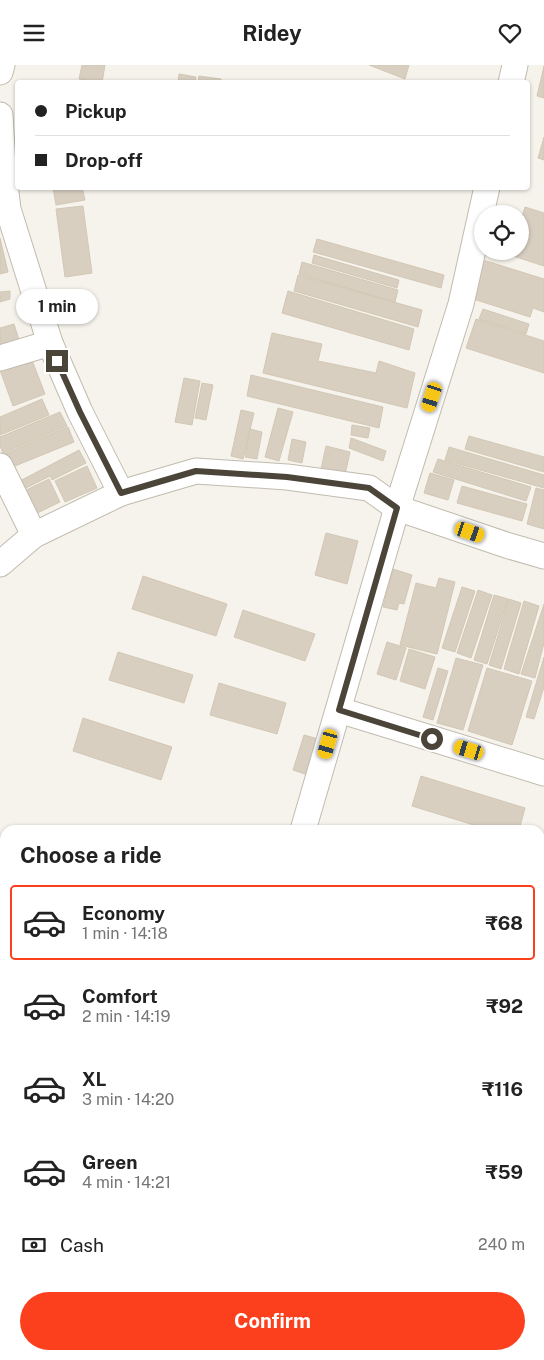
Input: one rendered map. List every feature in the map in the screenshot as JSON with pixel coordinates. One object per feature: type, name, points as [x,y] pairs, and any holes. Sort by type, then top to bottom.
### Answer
[{"type":"street","points":[[0,73],[2,65]]},
{"type":"street","points":[[512,80],[515,65]]},
{"type":"street","points":[[0,115],[4,209],[50,343],[80,412],[121,493]]},
{"type":"street","points":[[304,825],[397,508],[461,304],[487,190]]},
{"type":"street","points":[[0,358],[50,343]]},
{"type":"street","points":[[0,466],[34,535]]},
{"type":"street","points":[[0,563],[34,535],[121,493],[196,471],[287,477],[369,488],[397,508],[544,556]]},
{"type":"street","points":[[339,710],[544,773]]},
{"type":"building","points":[[82,65],[105,65],[102,80],[79,79]]},
{"type":"building","points":[[369,65],[409,65],[405,79]]},
{"type":"building","points":[[544,66],[544,98],[537,96]]},
{"type":"building","points":[[179,74],[196,77],[196,80],[178,80]]},
{"type":"building","points":[[199,76],[221,79],[221,80],[198,80]]},
{"type":"building","points":[[544,137],[544,160],[538,158]]},
{"type":"building","points":[[54,190],[83,190],[85,200],[56,205]]},
{"type":"building","points":[[83,206],[92,273],[65,277],[56,209]]},
{"type":"building","points":[[529,208],[544,213],[544,266],[525,260],[529,260]]},
{"type":"building","points":[[0,238],[8,272],[0,274]]},
{"type":"building","points":[[317,239],[444,275],[441,288],[313,252]]},
{"type":"building","points":[[314,255],[399,280],[397,288],[312,263]]},
{"type":"building","points":[[483,260],[544,279],[544,312],[533,308],[530,317],[470,298]]},
{"type":"building","points":[[302,262],[398,290],[395,302],[299,274]]},
{"type":"building","points":[[298,275],[422,310],[418,327],[294,291]]},
{"type":"building","points":[[10,291],[10,299],[0,302],[0,292]]},
{"type":"building","points":[[288,291],[414,329],[409,350],[282,313]]},
{"type":"building","points":[[483,309],[529,324],[526,334],[479,319]]},
{"type":"building","points":[[476,319],[544,341],[544,373],[466,348]]},
{"type":"building","points":[[14,324],[20,343],[0,350],[0,328]]},
{"type":"building","points":[[272,333],[322,344],[318,361],[376,373],[379,361],[415,373],[407,408],[263,373]]},
{"type":"building","points":[[30,355],[45,394],[13,406],[0,370]]},
{"type":"building","points":[[251,375],[383,407],[379,428],[247,396]]},
{"type":"building","points":[[184,378],[200,381],[192,425],[175,422]]},
{"type":"building","points":[[202,383],[213,385],[206,420],[195,418]]},
{"type":"building","points":[[42,399],[49,415],[0,435],[0,417]]},
{"type":"building","points":[[278,408],[293,412],[279,461],[265,457]]},
{"type":"building","points":[[241,410],[254,413],[243,459],[231,456]]},
{"type":"building","points":[[60,412],[67,426],[3,453],[0,446],[0,437]]},
{"type":"building","points":[[352,425],[370,428],[368,438],[351,435]]},
{"type":"building","points":[[68,427],[74,442],[10,468],[4,454]]},
{"type":"building","points":[[250,429],[262,432],[257,459],[245,457]]},
{"type":"building","points":[[469,436],[544,457],[544,472],[465,449]]},
{"type":"building","points":[[351,438],[386,451],[383,461],[349,448]]},
{"type":"building","points":[[292,439],[306,442],[302,463],[288,460]]},
{"type":"building","points":[[326,446],[350,452],[345,475],[321,469]]},
{"type":"building","points":[[449,447],[544,475],[544,488],[445,460]]},
{"type":"building","points":[[79,450],[86,463],[52,480],[50,476],[20,491],[16,483]]},
{"type":"building","points":[[438,459],[531,487],[526,501],[433,472]]},
{"type":"building","points":[[87,466],[97,488],[65,502],[55,481]]},
{"type":"building","points":[[430,473],[454,480],[448,500],[424,493]]},
{"type":"building","points":[[49,479],[60,502],[27,518],[16,495]]},
{"type":"building","points":[[462,486],[527,504],[522,521],[457,503]]},
{"type":"building","points":[[536,488],[544,490],[544,529],[527,524]]},
{"type":"building","points":[[326,533],[358,541],[347,584],[315,575]]},
{"type":"building","points":[[393,569],[412,575],[404,604],[399,603],[397,610],[383,607]]},
{"type":"building","points":[[143,576],[227,604],[216,636],[132,609]]},
{"type":"building","points":[[439,578],[455,582],[437,654],[400,645],[416,583],[436,588]]},
{"type":"building","points":[[462,587],[475,591],[455,652],[442,648]]},
{"type":"building","points":[[478,590],[492,595],[471,658],[457,653]]},
{"type":"building","points":[[494,595],[508,599],[487,664],[474,660]]},
{"type":"building","points":[[509,599],[521,603],[501,669],[489,665]]},
{"type":"building","points":[[524,601],[539,606],[519,674],[504,669]]},
{"type":"building","points":[[544,604],[544,643],[535,678],[521,674]]},
{"type":"building","points":[[243,610],[315,634],[305,661],[234,637]]},
{"type":"building","points":[[387,642],[406,648],[396,680],[377,674]]},
{"type":"building","points":[[409,649],[435,657],[425,689],[400,681]]},
{"type":"building","points":[[118,652],[193,675],[184,703],[109,680]]},
{"type":"building","points":[[544,657],[544,687],[534,719],[526,717]]},
{"type":"building","points":[[456,658],[483,665],[463,730],[437,723]]},
{"type":"building","points":[[438,668],[448,671],[433,720],[423,717]]},
{"type":"building","points":[[487,668],[532,681],[512,745],[468,731]]},
{"type":"building","points":[[219,683],[286,703],[277,734],[210,715]]},
{"type":"building","points":[[83,718],[172,747],[161,780],[73,751]]},
{"type":"building","points":[[304,735],[322,740],[311,776],[293,770]]},
{"type":"building","points":[[421,776],[525,808],[520,825],[474,825],[412,806]]},
{"type":"route","points":[[57,361],[80,412],[121,493],[196,471],[287,477],[369,488],[397,508],[339,710],[432,739]]}]
